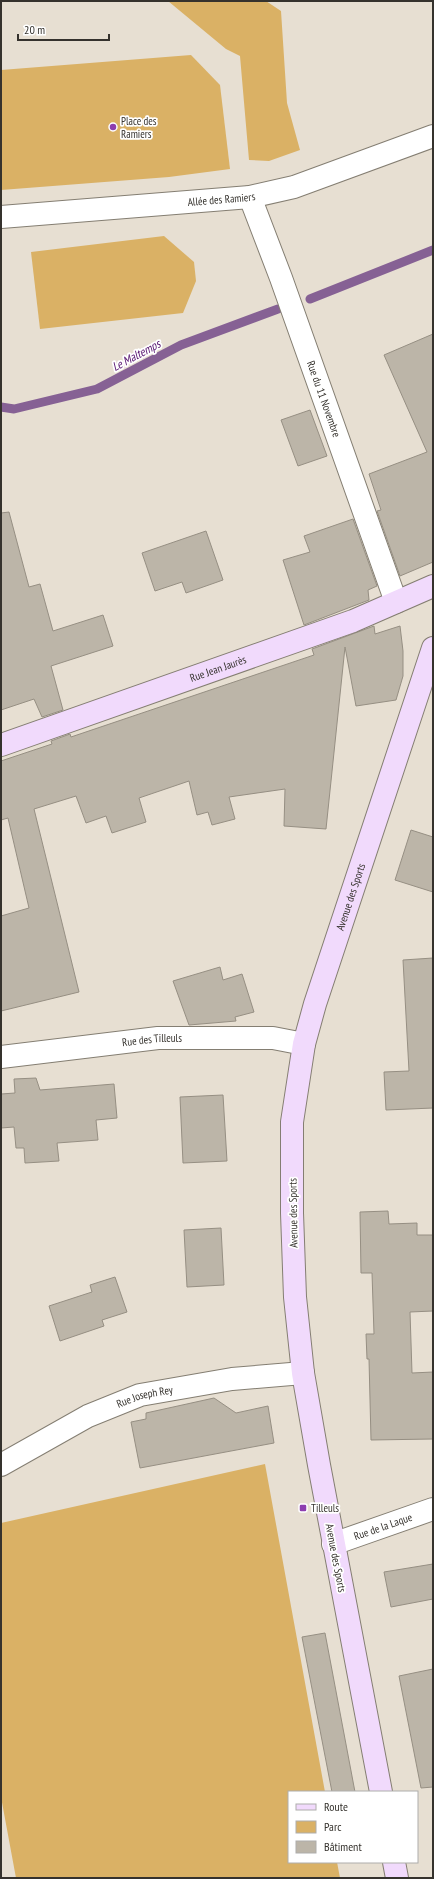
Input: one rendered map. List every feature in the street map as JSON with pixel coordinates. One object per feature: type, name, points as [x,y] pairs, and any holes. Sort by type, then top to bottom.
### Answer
[{"type":"main road","name":"Rue Jean Jaurès","points":[[1,745],[353,621],[433,586]]},
{"type":"main road","name":"Avenue des Sports","points":[[381,1791],[333,1544],[303,1373],[295,1297],[292,1122],[304,1044],[315,1004],[433,648]]},
{"type":"main road","points":[[394,1863],[397,1878]]},
{"type":"street","name":"Allée des Ramiers","points":[[1,217],[250,197],[294,187],[433,136]]},
{"type":"street","name":"Rue du 11 Novembre","points":[[250,197],[281,278],[396,602]]},
{"type":"street","name":"Rue des Tilleuls","points":[[1,1057],[158,1038],[273,1038],[304,1044]]},
{"type":"street","name":"Rue Joseph Rey","points":[[1,1465],[88,1416],[140,1395],[232,1379],[303,1373]]},
{"type":"street","name":"Rue de la Laque","points":[[333,1544],[433,1509]]},
{"type":"green space","points":[[168,1],[266,1],[281,11],[287,103],[300,150],[269,161],[249,160],[240,56],[226,49]]},
{"type":"green space","name":"Place des Ramiers","points":[[191,55],[220,85],[230,169],[169,177],[1,190],[1,70]]},
{"type":"green space","points":[[164,236],[194,262],[196,281],[183,313],[40,329],[31,252]]},
{"type":"green space","points":[[265,1464],[325,1791],[288,1791],[288,1863],[337,1863],[340,1878],[16,1878],[1,1797],[1,1523]]},
{"type":"building","points":[[433,334],[433,562],[400,576],[377,511],[381,510],[369,474],[427,452],[384,355]]},
{"type":"building","points":[[310,410],[327,456],[298,466],[281,420]]},
{"type":"building","points":[[9,512],[29,587],[40,584],[53,631],[103,615],[113,646],[51,666],[63,710],[42,717],[34,699],[1,710],[1,513]]},
{"type":"building","points":[[353,519],[377,586],[368,590],[369,600],[304,625],[283,560],[310,552],[304,536]]},
{"type":"building","points":[[206,531],[223,580],[186,593],[182,582],[155,591],[142,553]]},
{"type":"building","points":[[374,626],[375,634],[400,626],[403,651],[403,676],[396,700],[356,706],[345,647],[326,829],[284,826],[285,789],[229,797],[235,819],[212,825],[208,812],[197,815],[189,781],[139,798],[146,822],[112,833],[106,816],[86,823],[76,796],[34,809],[79,992],[1,1011],[1,916],[29,908],[8,818],[1,820],[1,761],[52,744],[51,741],[70,734],[71,737],[314,655],[312,649]]},
{"type":"building","points":[[411,830],[433,837],[433,892],[395,880]]},
{"type":"building","points":[[433,958],[433,1108],[386,1110],[384,1072],[409,1071],[403,960]]},
{"type":"building","points":[[220,967],[223,980],[242,974],[254,1012],[235,1017],[236,1021],[189,1025],[173,981]]},
{"type":"building","points":[[36,1078],[40,1090],[114,1084],[117,1118],[96,1120],[98,1140],[57,1143],[59,1161],[25,1163],[24,1148],[16,1148],[14,1127],[1,1128],[1,1094],[15,1093],[14,1079]]},
{"type":"building","points":[[223,1095],[227,1161],[183,1163],[180,1097]]},
{"type":"building","points":[[388,1211],[389,1224],[417,1223],[417,1235],[433,1235],[433,1311],[410,1312],[412,1373],[433,1372],[433,1439],[371,1440],[369,1359],[367,1359],[366,1334],[374,1334],[372,1273],[361,1273],[360,1212]]},
{"type":"building","points":[[221,1228],[224,1285],[187,1287],[184,1230]]},
{"type":"building","points":[[115,1277],[127,1312],[102,1320],[104,1326],[60,1341],[49,1306],[92,1292],[90,1285]]},
{"type":"building","points":[[214,1398],[236,1413],[268,1406],[274,1443],[140,1468],[131,1422],[146,1419],[146,1413]]},
{"type":"building","points":[[433,1564],[433,1599],[391,1607],[384,1572]]},
{"type":"building","points":[[325,1633],[355,1791],[332,1791],[302,1637]]},
{"type":"building","points":[[433,1669],[433,1787],[421,1788],[399,1676]]},
{"type":"waterway","name":"Le Maltemps","points":[[310,299],[433,250]]},
{"type":"waterway","name":"Le Maltemps","points":[[1,407],[14,409],[97,389],[181,345],[278,309]]},
{"type":"place","name":"Place des Ramiers","points":[[113,127]]},
{"type":"place","name":"Tilleuls","points":[[303,1508]]}]
